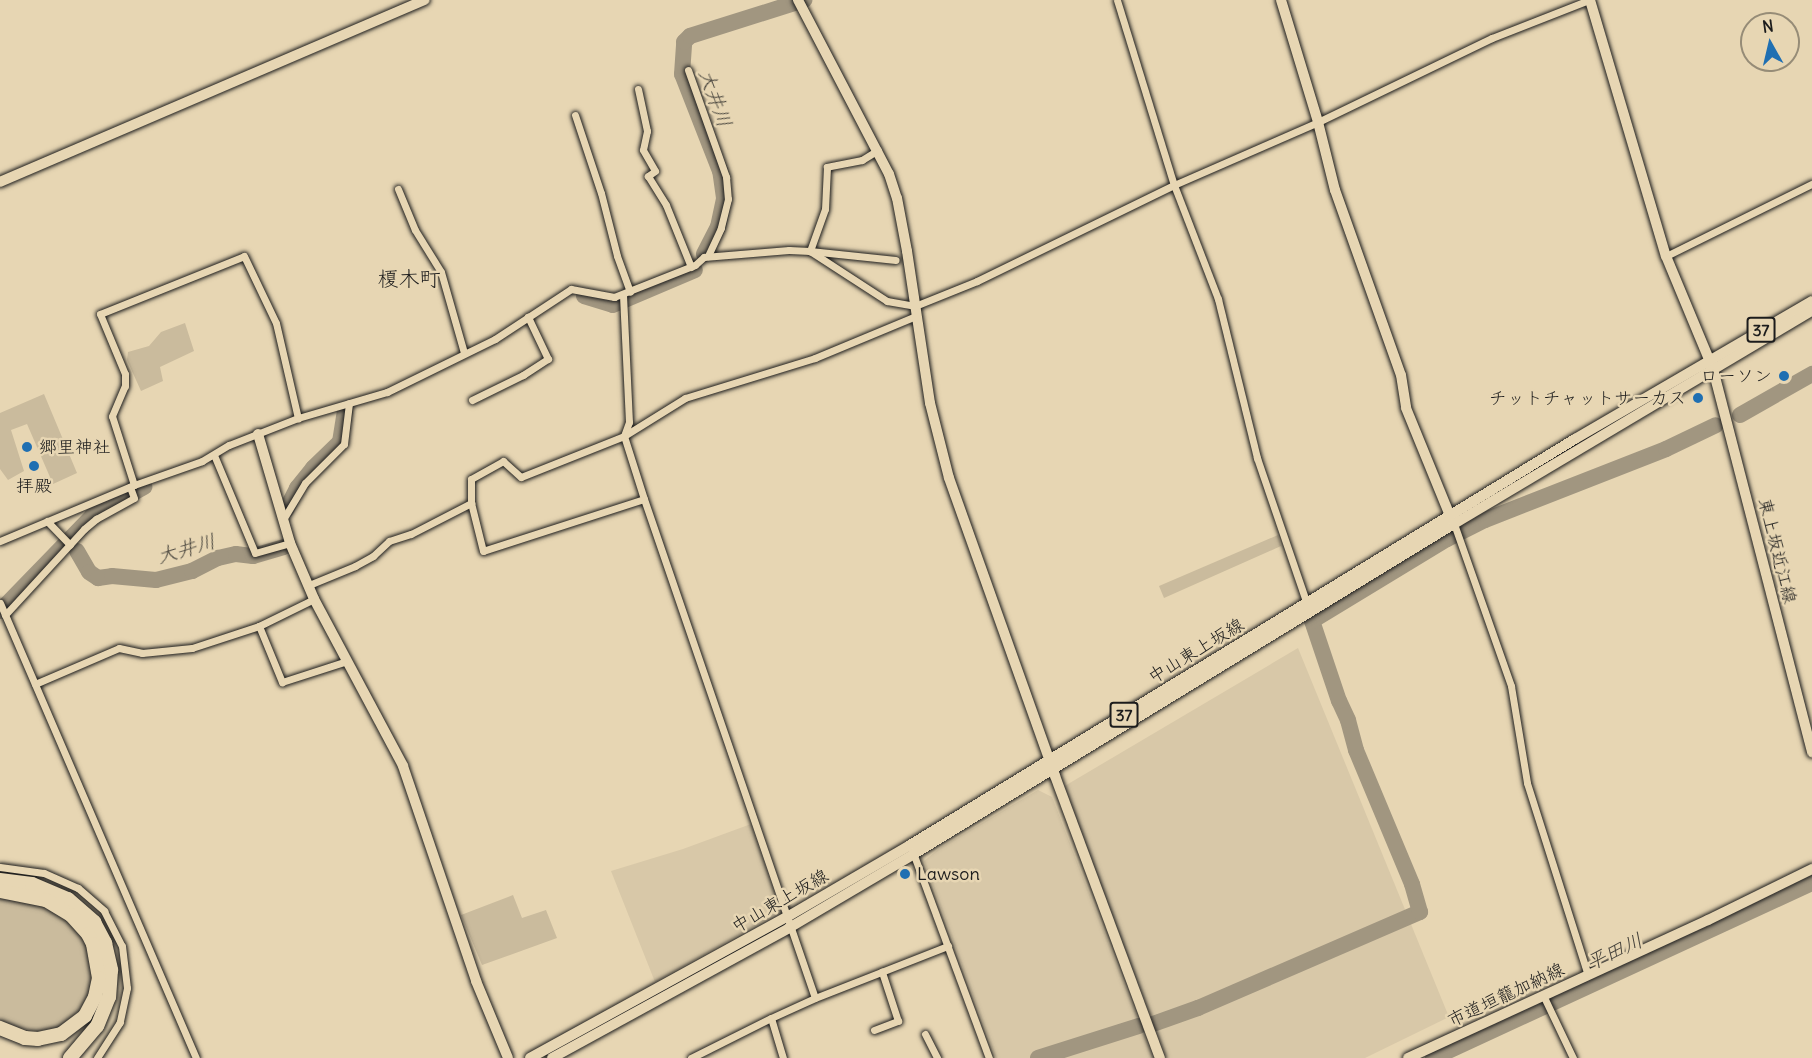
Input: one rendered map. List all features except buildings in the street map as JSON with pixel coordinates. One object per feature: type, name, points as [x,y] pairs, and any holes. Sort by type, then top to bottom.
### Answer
[{"type":"highway","points":[[0,880],[39,886],[68,899],[94,922],[105,944],[111,970],[109,997],[97,1026],[70,1058]]},
{"type":"highway","points":[[0,891],[46,900],[71,915],[88,934],[93,944],[99,978],[95,998],[86,1016],[62,1034],[38,1039],[25,1038],[0,1028]]},
{"type":"street","points":[[0,182],[425,0]]},
{"type":"street","points":[[1117,0],[1174,185],[1218,299],[1257,458],[1308,608]]},
{"type":"street","points":[[1281,0],[1318,122],[1335,190],[1401,375],[1406,408],[1455,527],[1511,686],[1527,783],[1588,975]]},
{"type":"street","points":[[644,499],[483,551],[471,503],[471,480],[503,461],[521,477],[624,436],[685,398],[815,358],[1174,185],[1318,122],[1492,38],[1589,0]]},
{"type":"street","name":"東上坂近江線","points":[[1589,0],[1666,256],[1712,364],[1812,752]]},
{"type":"street","points":[[800,3],[878,150],[897,198],[930,403],[949,478],[1051,766],[1160,1058]]},
{"type":"street","points":[[688,70],[726,177],[728,199],[721,228],[708,256]]},
{"type":"street","points":[[638,89],[647,131],[643,150],[655,171],[648,176],[666,206],[690,267]]},
{"type":"street","points":[[575,114],[601,193],[625,297],[629,422],[624,436],[815,998]]},
{"type":"street","points":[[810,251],[825,208],[827,167],[862,160],[878,150]]},
{"type":"street","points":[[1666,256],[1812,184]]},
{"type":"street","points":[[398,189],[415,230],[441,272],[465,353]]},
{"type":"street","points":[[0,541],[132,489],[214,455],[229,445],[298,418],[387,392],[495,339],[571,289],[625,297],[690,267],[708,256],[789,250],[896,260]]},
{"type":"street","points":[[810,251],[887,301],[916,311]]},
{"type":"street","points":[[4,613],[67,542],[96,519],[134,498],[112,416],[125,386],[125,374],[100,314],[244,256],[276,323],[298,418]]},
{"type":"street","name":"中山東上坂線","points":[[552,1058],[912,850],[1308,608],[1455,527],[1812,301]]},
{"type":"street","name":"中山東上坂線","points":[[1712,364],[1812,311]]},
{"type":"street","points":[[472,399],[523,375],[548,359],[528,317]]},
{"type":"street","points":[[284,518],[305,483],[344,444],[349,403]]},
{"type":"street","points":[[258,434],[290,543],[314,598],[403,766],[476,981],[508,1058]]},
{"type":"street","points":[[214,455],[255,553],[290,543]]},
{"type":"street","points":[[309,585],[355,566],[373,556],[389,541],[411,534],[471,503]]},
{"type":"street","points":[[46,521],[67,542]]},
{"type":"street","points":[[35,684],[119,648],[142,653],[192,648],[259,626],[314,598]]},
{"type":"street","points":[[0,603],[196,1058]]},
{"type":"street","points":[[259,626],[282,682],[347,661]]},
{"type":"street","points":[[912,850],[990,1058]]},
{"type":"street","points":[[0,867],[44,873],[78,888],[104,911],[122,946],[127,988],[120,1022],[97,1058]]},
{"type":"street","name":"市道垣籠加納線","points":[[1408,1058],[1708,920],[1812,869]]},
{"type":"street","name":"中山東上坂線","points":[[530,1058],[788,922]]},
{"type":"street","points":[[690,1058],[815,998],[948,946]]},
{"type":"street","points":[[874,1030],[898,1021],[882,972]]},
{"type":"street","points":[[1544,994],[1573,1058]]},
{"type":"street","points":[[771,1018],[783,1058]]},
{"type":"street","points":[[925,1035],[936,1058]]},
{"type":"shaded area","points":[[185,323],[194,351],[160,367],[163,381],[141,391],[127,360],[128,352],[149,346],[161,332]]},
{"type":"shaded area","points":[[44,394],[77,473],[53,484],[27,424],[11,430],[24,471],[8,480],[0,469],[0,413]]},
{"type":"shaded area","points":[[1278,535],[1281,546],[1164,598],[1159,586]]},
{"type":"shaded area","points":[[1298,648],[1449,1017],[1365,1058],[1167,1058],[1063,787]]},
{"type":"shaded area","points":[[1038,790],[1052,797],[1153,1058],[996,1058],[924,861],[940,848]]},
{"type":"shaded area","points":[[751,824],[781,911],[655,982],[611,871],[683,849]]},
{"type":"shaded area","points":[[513,895],[522,918],[546,910],[557,938],[482,965],[461,915]]},
{"type":"shaded area","points":[[0,898],[31,902],[59,914],[83,938],[91,957],[93,984],[87,1003],[60,1028],[37,1031],[19,1028],[0,1020]]},
{"type":"waterway","name":"大井川","points":[[704,254],[718,227],[724,198],[720,171],[682,74],[684,42],[690,36],[804,0]]},
{"type":"waterway","name":"大井川","points":[[584,296],[613,305],[695,270]]},
{"type":"waterway","points":[[1740,415],[1812,374]]},
{"type":"waterway","name":"大井川","points":[[286,510],[297,488],[313,468],[340,442],[345,409]]},
{"type":"waterway","points":[[1153,1024],[1198,1008],[1420,912],[1412,884],[1356,750],[1348,720],[1339,701],[1312,621],[1447,539],[1485,520],[1666,449],[1716,425]]},
{"type":"waterway","name":"大井川","points":[[0,611],[92,516],[144,487]]},
{"type":"waterway","name":"大井川","points":[[77,551],[89,572],[98,578],[112,576],[156,580],[192,571],[218,558],[236,554],[253,556],[284,547]]},
{"type":"waterway","name":"平田川","points":[[1433,1058],[1812,883]]},
{"type":"waterway","points":[[1038,1058],[1139,1026]]},
{"type":"place","name":"ローソン","points":[[1784,376]]},
{"type":"place","name":"チットチャットサーカス","points":[[1698,398]]},
{"type":"place","name":"郷里神社","points":[[27,447]]},
{"type":"place","name":"拝殿","points":[[34,466]]},
{"type":"place","name":"Lawson","points":[[905,874]]},
{"type":"district","name":"榎木町","points":[[409,279]]}]
